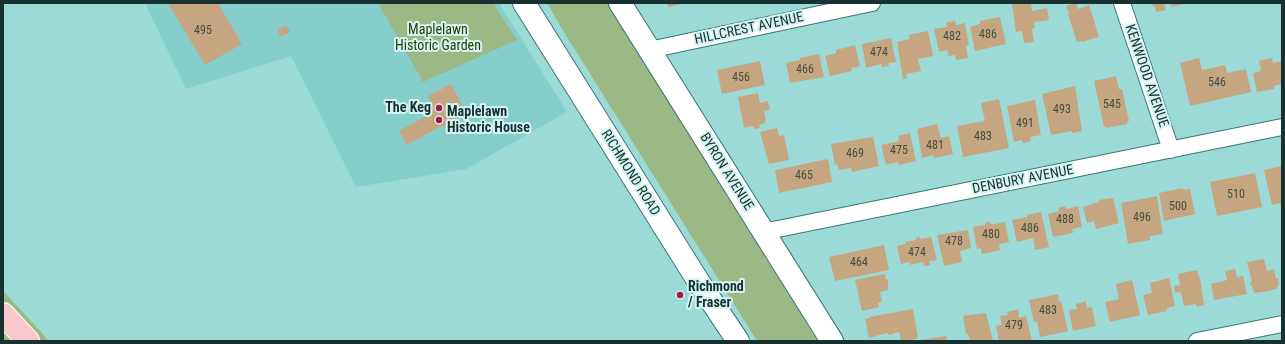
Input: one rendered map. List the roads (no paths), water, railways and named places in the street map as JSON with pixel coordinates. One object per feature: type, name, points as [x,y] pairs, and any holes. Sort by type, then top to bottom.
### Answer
[{"type":"highway","points":[[3,314],[28,341]]},
{"type":"street","name":"RICHMOND ROAD","points":[[524,3],[700,284],[738,341]]},
{"type":"street","name":"BYRON AVENUE","points":[[620,3],[832,341]]},
{"type":"street","name":"HILLCREST AVENUE","points":[[649,50],[872,3]]},
{"type":"street","name":"KENWOOD AVENUE","points":[[1122,3],[1171,150]]},
{"type":"street","name":"DENBURY AVENUE","points":[[764,232],[1282,128]]},
{"type":"street","points":[[1198,341],[1282,324]]},
{"type":"place","name":"The Keg","points":[[439,108]]},
{"type":"place","name":"Maplelawn Historic House","points":[[439,120]]},
{"type":"place","name":"Richmond / Fraser","points":[[680,295]]},
{"type":"park label","name":"Maplelawn Historic Garden","points":[[438,38]]}]
